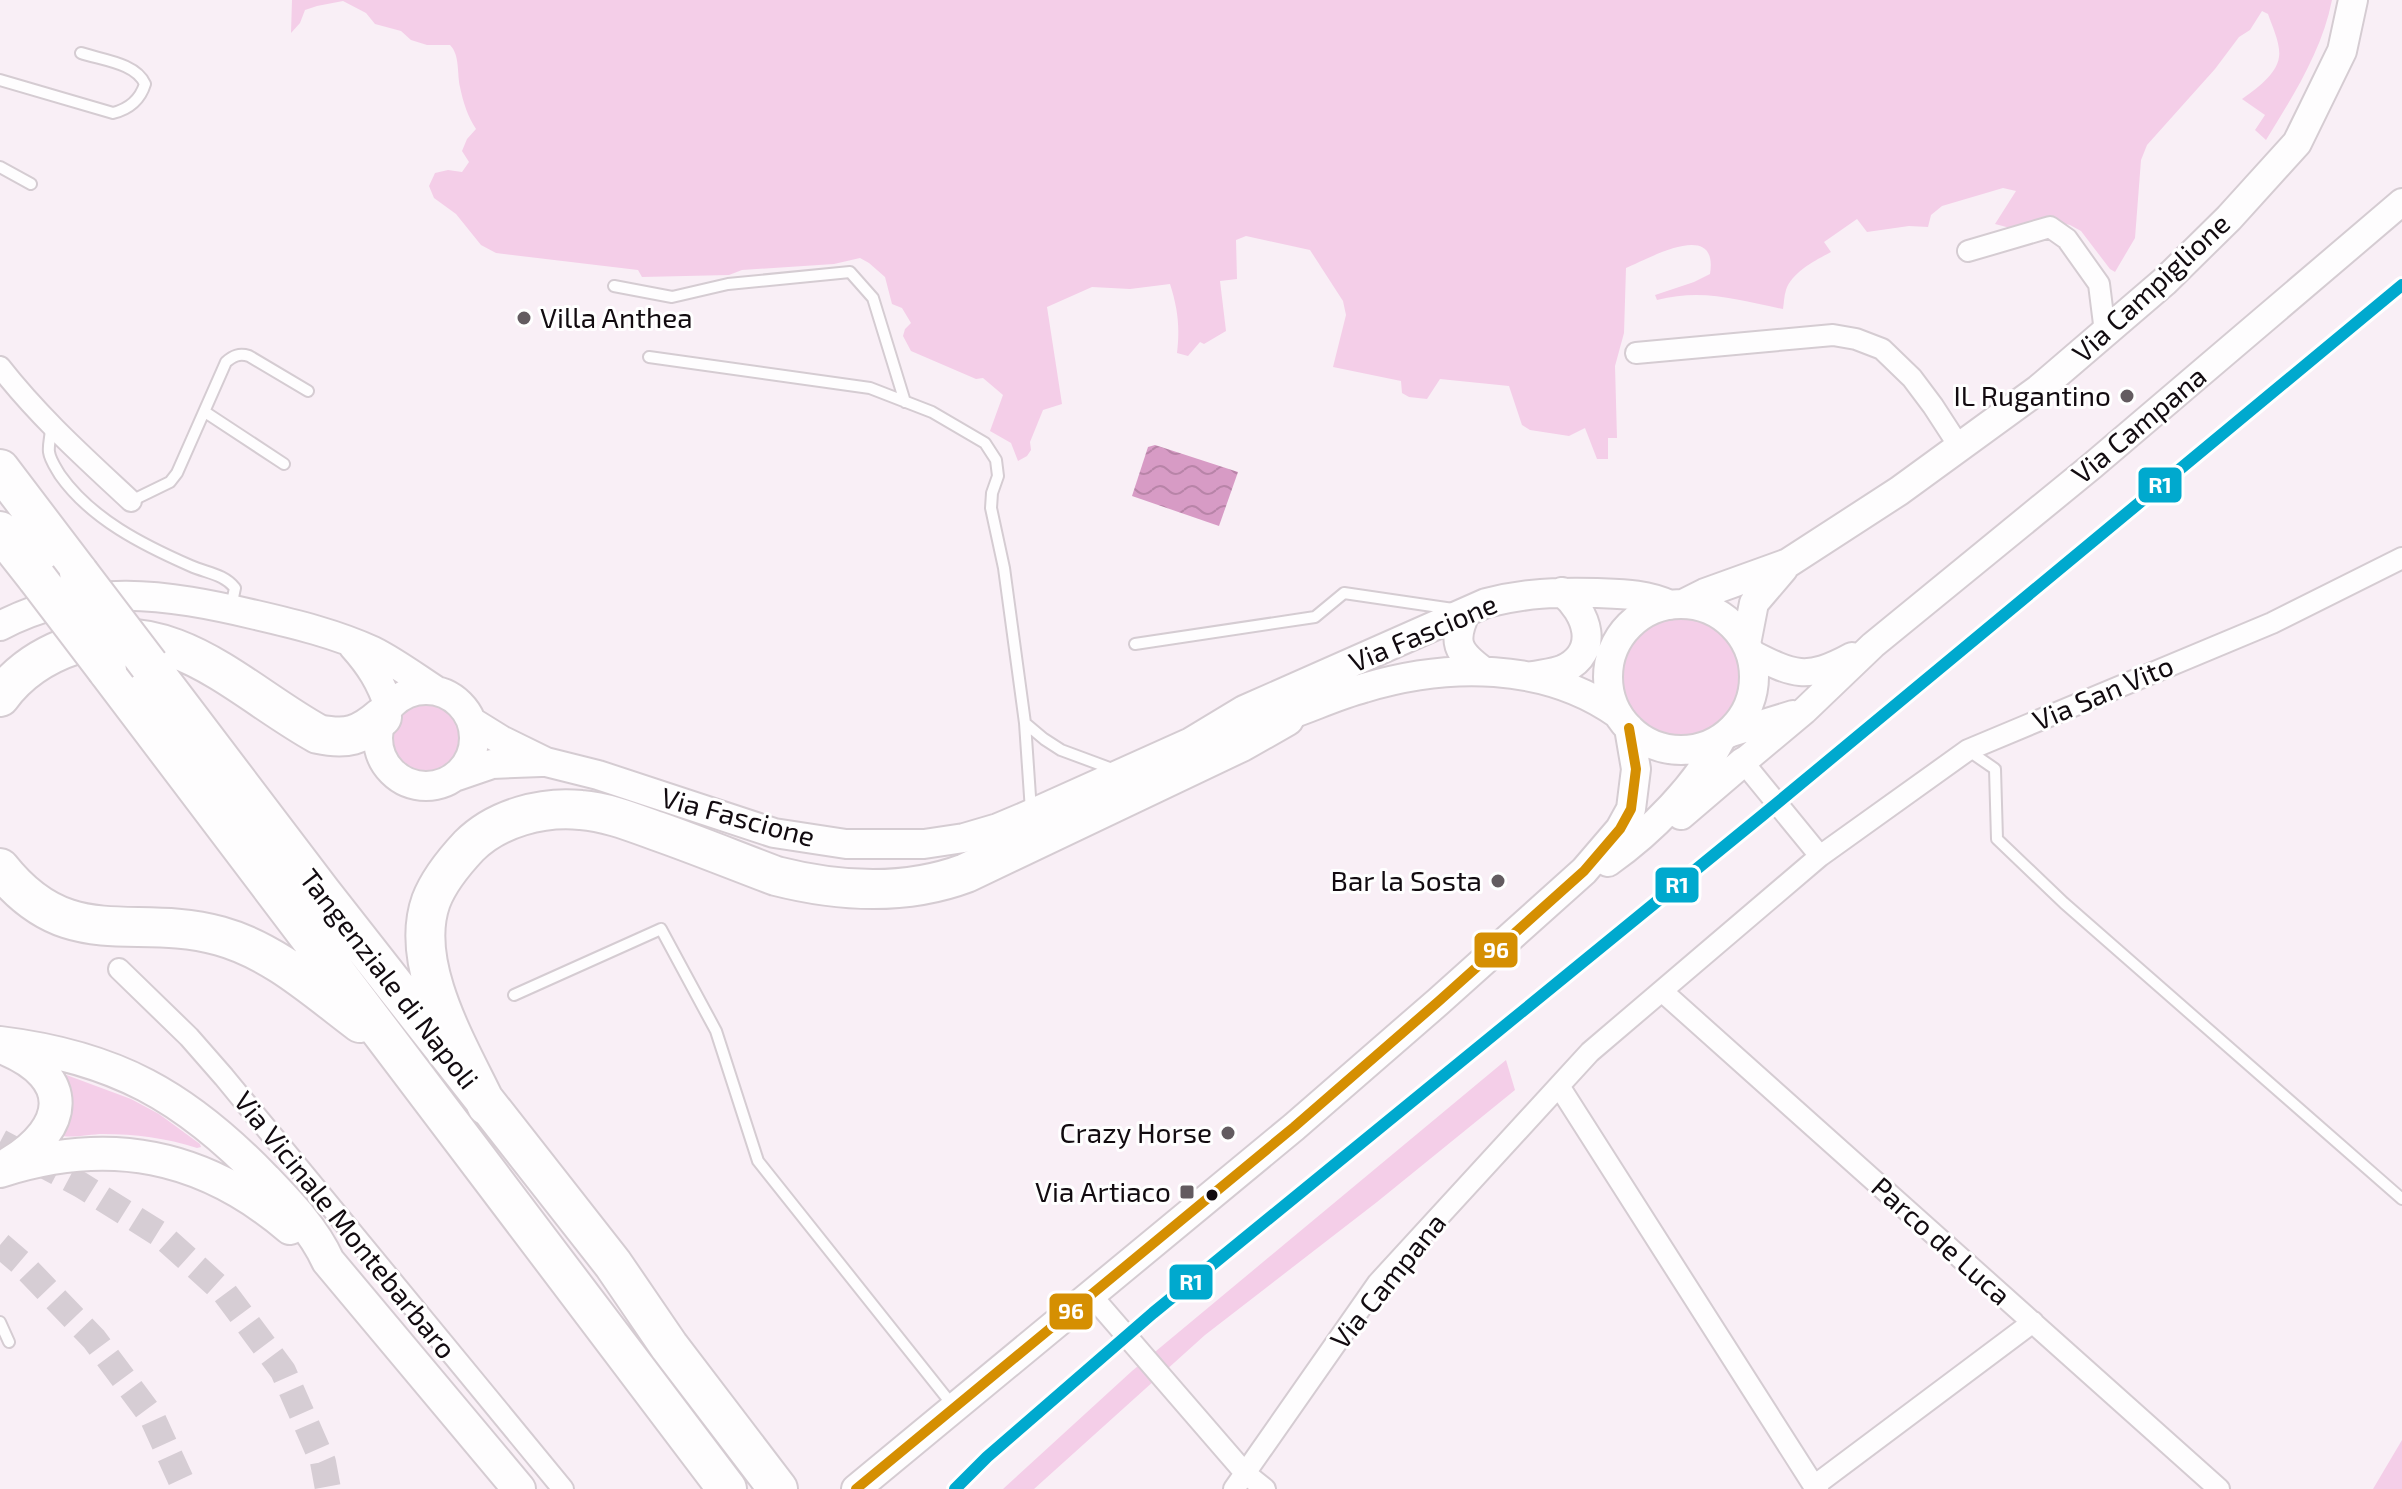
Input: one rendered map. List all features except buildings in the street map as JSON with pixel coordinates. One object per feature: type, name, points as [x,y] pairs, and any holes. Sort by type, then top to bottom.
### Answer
[{"type":"highway","name":"Tangenziale di Napoli","points":[[0,469],[322,893],[613,1264],[669,1346],[778,1489]]},
{"type":"highway","name":"Tangenziale di Napoli","points":[[0,531],[727,1489]]},
{"type":"highway","points":[[0,697],[25,670],[45,656],[91,640],[116,637],[175,648],[199,657],[318,734],[352,736],[367,730],[386,712]]},
{"type":"highway","points":[[487,1106],[442,1009],[429,970],[425,944],[431,901],[440,882],[453,862],[491,828],[533,813],[578,809],[638,824],[798,882],[848,889],[911,887],[966,873],[1257,735],[1285,717]]},
{"type":"highway","points":[[0,868],[36,903],[74,921],[115,928],[204,933],[234,940],[289,970],[396,1050]]},
{"type":"main road","name":"Via Campiglione","points":[[1676,605],[1788,563],[1886,499],[2039,389],[2165,281],[2229,218],[2297,143],[2342,51],[2353,0]]},
{"type":"main road","name":"Via Campiglione","points":[[1748,648],[1754,603],[1788,563]]},
{"type":"main road","points":[[1531,677],[1562,670],[1573,663],[1582,653],[1587,640],[1582,613],[1574,601],[1562,592]]},
{"type":"main road","name":"Via Fascione","points":[[472,722],[546,762],[598,775],[774,833],[846,844],[924,844],[964,838],[1031,814],[1191,742],[1244,710],[1486,603],[1515,596],[1562,592],[1639,595],[1676,605]]},
{"type":"main road","points":[[0,626],[51,605],[98,596],[158,596],[231,609],[320,631],[398,665],[435,690],[458,701],[472,722],[475,737],[473,752],[457,776]]},
{"type":"main road","points":[[856,1489],[1294,1127],[1602,852],[1631,809],[1636,786],[1636,769],[1608,680],[1609,662],[1615,645],[1637,618],[1653,610],[1676,605],[1713,612],[1726,620],[1748,648],[1753,669],[1749,705],[1740,721],[1724,736],[1706,746],[1673,750],[1656,746],[1623,721]]},
{"type":"main road","points":[[1466,612],[1458,642],[1466,658],[1483,671]]},
{"type":"main road","points":[[350,642],[383,689],[386,712]]},
{"type":"main road","name":"Via Fascione","points":[[1191,742],[1285,717],[1387,682],[1483,671],[1531,677],[1582,693],[1599,701],[1623,721]]},
{"type":"main road","points":[[435,690],[410,692],[398,698],[386,712],[378,731],[378,746],[383,759],[402,780],[430,786],[492,764],[546,762]]},
{"type":"main road","points":[[1563,890],[1627,849],[1693,780],[1724,736]]},
{"type":"main road","points":[[1627,849],[1655,834],[1743,762]]},
{"type":"main road","points":[[0,1045],[41,1069],[49,1078],[55,1103],[48,1128],[37,1144],[0,1170]]},
{"type":"main road","points":[[0,1045],[71,1056],[141,1081],[207,1124],[264,1178],[319,1240],[328,1261],[519,1489]]},
{"type":"main road","points":[[0,1170],[42,1159],[97,1154],[130,1154],[186,1166],[238,1189],[289,1227],[308,1249],[328,1261]]},
{"type":"street","name":"Via Campana","points":[[1743,762],[1804,711],[1873,645],[2092,466],[2402,202]]},
{"type":"street","points":[[1968,251],[2050,227],[2067,239],[2099,284],[2105,332]]},
{"type":"street","points":[[1636,353],[1833,335],[1856,339],[1882,349],[1912,378],[1959,446]]},
{"type":"street","points":[[0,367],[51,428],[131,501]]},
{"type":"street","name":"Via San Vito","points":[[1663,992],[1820,856],[1968,750],[2272,623],[2402,558]]},
{"type":"street","name":"Via Campana","points":[[1748,648],[1783,669],[1799,673],[1813,672],[1873,645]]},
{"type":"street","points":[[1724,736],[1804,711]]},
{"type":"street","points":[[1743,762],[1820,856]]},
{"type":"street","name":"Via Vicinale Montebarbaro","points":[[119,969],[189,1037],[224,1077],[563,1489]]},
{"type":"street","name":"Via Campana","points":[[1239,1481],[1378,1283],[1590,1052],[1663,992]]},
{"type":"street","name":"Parco de Luca","points":[[1663,992],[2219,1489]]},
{"type":"street","points":[[1559,1086],[1816,1488],[2033,1322]]},
{"type":"street","points":[[1091,1295],[1164,1379],[1239,1481],[1265,1489]]},
{"type":"lane","points":[[0,80],[113,113],[124,110],[143,93],[145,84],[134,69],[81,53]]},
{"type":"lane","points":[[0,167],[31,184]]},
{"type":"lane","points":[[614,286],[672,297],[728,284],[850,272],[873,298],[905,402]]},
{"type":"lane","points":[[131,501],[170,482],[177,473],[226,362],[241,354],[249,356],[308,391]]},
{"type":"lane","points":[[649,357],[870,388],[932,412],[985,443],[996,460],[998,476],[991,508],[1004,568],[1025,723],[1031,814]]},
{"type":"lane","points":[[205,412],[284,464]]},
{"type":"lane","points":[[51,428],[49,453],[69,487],[95,512],[141,543],[227,579],[235,588],[231,609]]},
{"type":"lane","points":[[1135,644],[1315,617],[1344,593],[1466,612]]},
{"type":"lane","points":[[1025,723],[1061,750],[1122,774]]},
{"type":"lane","points":[[1968,750],[1995,769],[1997,839],[2075,913],[2402,1199]]},
{"type":"lane","points":[[514,995],[661,929],[716,1031],[758,1161],[955,1408]]},
{"type":"lane","points":[[0,1322],[9,1342]]},
{"type":"shaded area","points":[[292,0],[2332,0],[2314,55],[2266,140],[2255,130],[2265,115],[2242,99],[2270,75],[2279,57],[2274,29],[2268,14],[2262,11],[2250,30],[2239,37],[2215,69],[2147,145],[2141,160],[2135,238],[2115,272],[2081,231],[2070,225],[2049,220],[2014,229],[1995,224],[2016,191],[2003,188],[1942,206],[1931,215],[1928,227],[1909,226],[1867,232],[1857,219],[1824,242],[1831,252],[1793,278],[1786,290],[1783,309],[1705,295],[1657,300],[1655,295],[1710,274],[1710,257],[1704,248],[1693,245],[1665,251],[1626,268],[1624,333],[1615,366],[1617,438],[1608,438],[1608,459],[1597,459],[1585,428],[1569,436],[1530,430],[1522,425],[1509,386],[1440,379],[1427,399],[1402,393],[1401,381],[1333,367],[1346,315],[1343,301],[1310,250],[1246,236],[1236,240],[1237,279],[1220,281],[1226,331],[1204,344],[1200,342],[1188,356],[1177,353],[1178,318],[1170,284],[1130,289],[1092,287],[1047,307],[1062,404],[1043,410],[1030,442],[1031,450],[1018,461],[1011,443],[990,431],[1003,395],[983,378],[976,379],[911,351],[903,336],[911,323],[902,308],[892,304],[885,277],[860,258],[834,264],[742,270],[729,275],[642,277],[638,270],[496,253],[481,245],[456,214],[434,198],[429,186],[435,173],[448,170],[462,172],[469,162],[462,151],[476,129],[463,98],[457,59],[450,45],[427,45],[411,40],[401,31],[375,24],[366,13],[343,1],[305,10],[300,23],[291,33]]},
{"type":"shaded area","points":[[1680,616],[1703,620],[1723,634],[1737,654],[1741,677],[1737,700],[1723,720],[1703,734],[1680,738],[1657,734],[1637,720],[1623,700],[1619,677],[1623,654],[1637,634],[1657,620]]},
{"type":"shaded area","points":[[426,699],[447,705],[457,715],[463,736],[457,757],[447,767],[426,773],[405,767],[395,757],[389,736],[395,715],[405,705]]},
{"type":"shaded area","points":[[1506,1060],[1515,1090],[1205,1335],[1034,1489],[1003,1489],[1132,1371]]},
{"type":"shaded area","points":[[61,1073],[131,1099],[159,1114],[201,1147],[127,1135],[58,1135]]},
{"type":"shaded area","points":[[2402,1440],[2402,1489],[2373,1489]]},
{"type":"water","points":[[1155,445],[1238,472],[1219,526],[1132,496],[1148,447]]},
{"type":"tunnel","points":[[0,1142],[81,1185],[161,1235],[225,1293],[283,1371],[323,1462],[328,1489]]},
{"type":"tunnel","points":[[0,1245],[94,1339],[152,1417],[185,1489]]},
{"type":"transit line","name":"R1","points":[[955,1489],[987,1457],[1153,1313],[1764,814],[2402,285]]},
{"type":"transit line","name":"96","points":[[856,1489],[1294,1127],[1584,871],[1620,829],[1631,809],[1636,769],[1629,728]]},
{"type":"place","name":"Villa Anthea","points":[[524,318]]},
{"type":"place","name":"IL Rugantino","points":[[2127,396]]},
{"type":"place","name":"Bar la Sosta","points":[[1498,881]]},
{"type":"place","name":"Crazy Horse","points":[[1228,1133]]},
{"type":"place","name":"Via Artiaco","points":[[1187,1192]]}]
